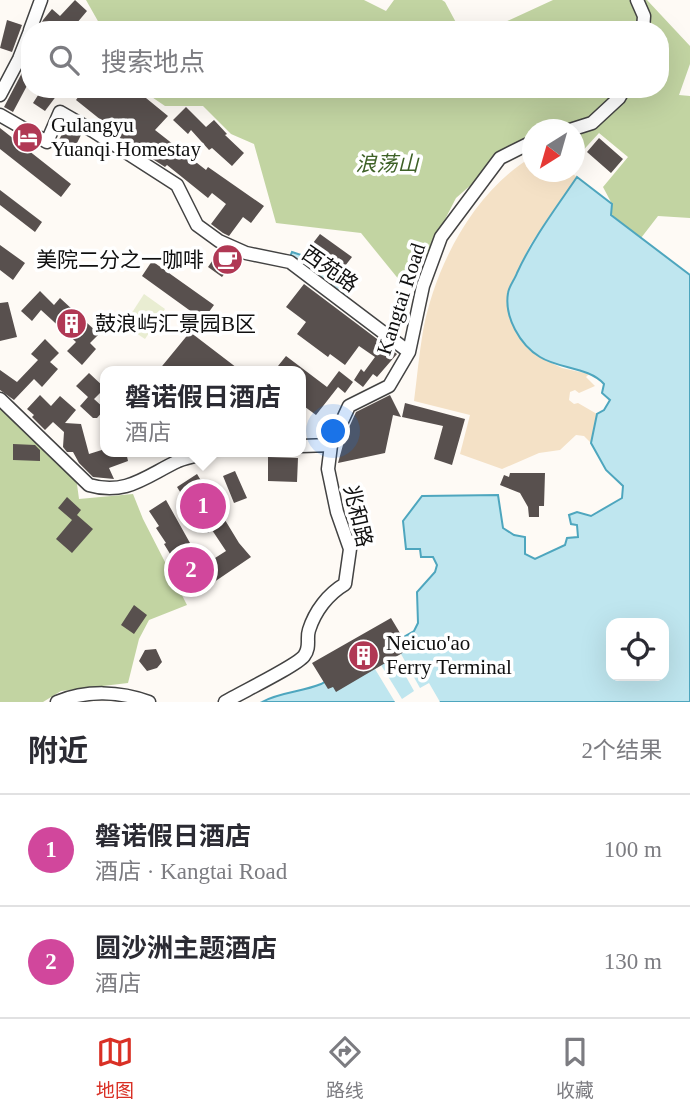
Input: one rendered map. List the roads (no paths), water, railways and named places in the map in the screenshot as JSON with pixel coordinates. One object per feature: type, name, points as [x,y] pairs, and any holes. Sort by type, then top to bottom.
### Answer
[{"type":"street","points":[[33,21],[41,0]]},
{"type":"street","points":[[638,0],[644,21]]},
{"type":"street","points":[[0,95],[21,54]]},
{"type":"street","points":[[585,125],[592,123],[619,98]]},
{"type":"street","name":"西苑路","points":[[0,115],[47,142],[60,112],[93,131],[177,186],[197,225],[219,242],[246,253],[290,262],[409,352]]},
{"type":"street","name":"Kangtai Road","points":[[331,445],[349,407],[389,386],[409,352],[423,286],[441,237],[500,159],[522,148]]},
{"type":"street","points":[[0,399],[89,485],[100,488],[126,488],[192,457]]},
{"type":"street","points":[[306,446],[331,445]]},
{"type":"street","name":"兆和路","points":[[225,702],[302,658],[309,645],[308,631],[320,609],[332,592],[345,584],[350,549],[337,512],[328,469],[331,445]]},
{"type":"street","points":[[57,702],[93,693],[130,695],[149,702]]},
{"type":"water","points":[[574,182],[583,182],[612,204],[611,215],[690,275],[690,702],[262,702],[321,684],[414,631],[418,623],[417,592],[435,572],[437,565],[433,557],[421,557],[420,549],[406,549],[403,521],[422,496],[498,495],[503,528],[514,535],[525,537],[525,554],[535,559],[565,545],[567,538],[578,537],[577,525],[571,524],[569,515],[577,512],[591,516],[622,498],[623,486],[606,470],[591,443],[597,414],[604,410],[610,400],[602,393],[604,384],[590,374],[540,357],[520,338],[511,321],[508,293],[537,235]]},
{"type":"water","points":[[292,252],[340,268],[348,267],[350,292],[345,299],[290,257]]},
{"type":"place","name":"Gulangyu Yuanqi Homestay","points":[[28,137]]},
{"type":"place","name":"美院二分之一咖啡","points":[[227,260]]},
{"type":"place","name":"鼓浪屿汇景园B区","points":[[72,324]]},
{"type":"place","name":"磐诺假日酒店","points":[[203,506]]},
{"type":"place","name":"圆沙洲主题酒店","points":[[191,570]]},
{"type":"place","name":"Neicuo'ao Ferry Terminal","points":[[363,655]]},
{"type":"park label","name":"浪荡山","points":[[387,164]]}]
